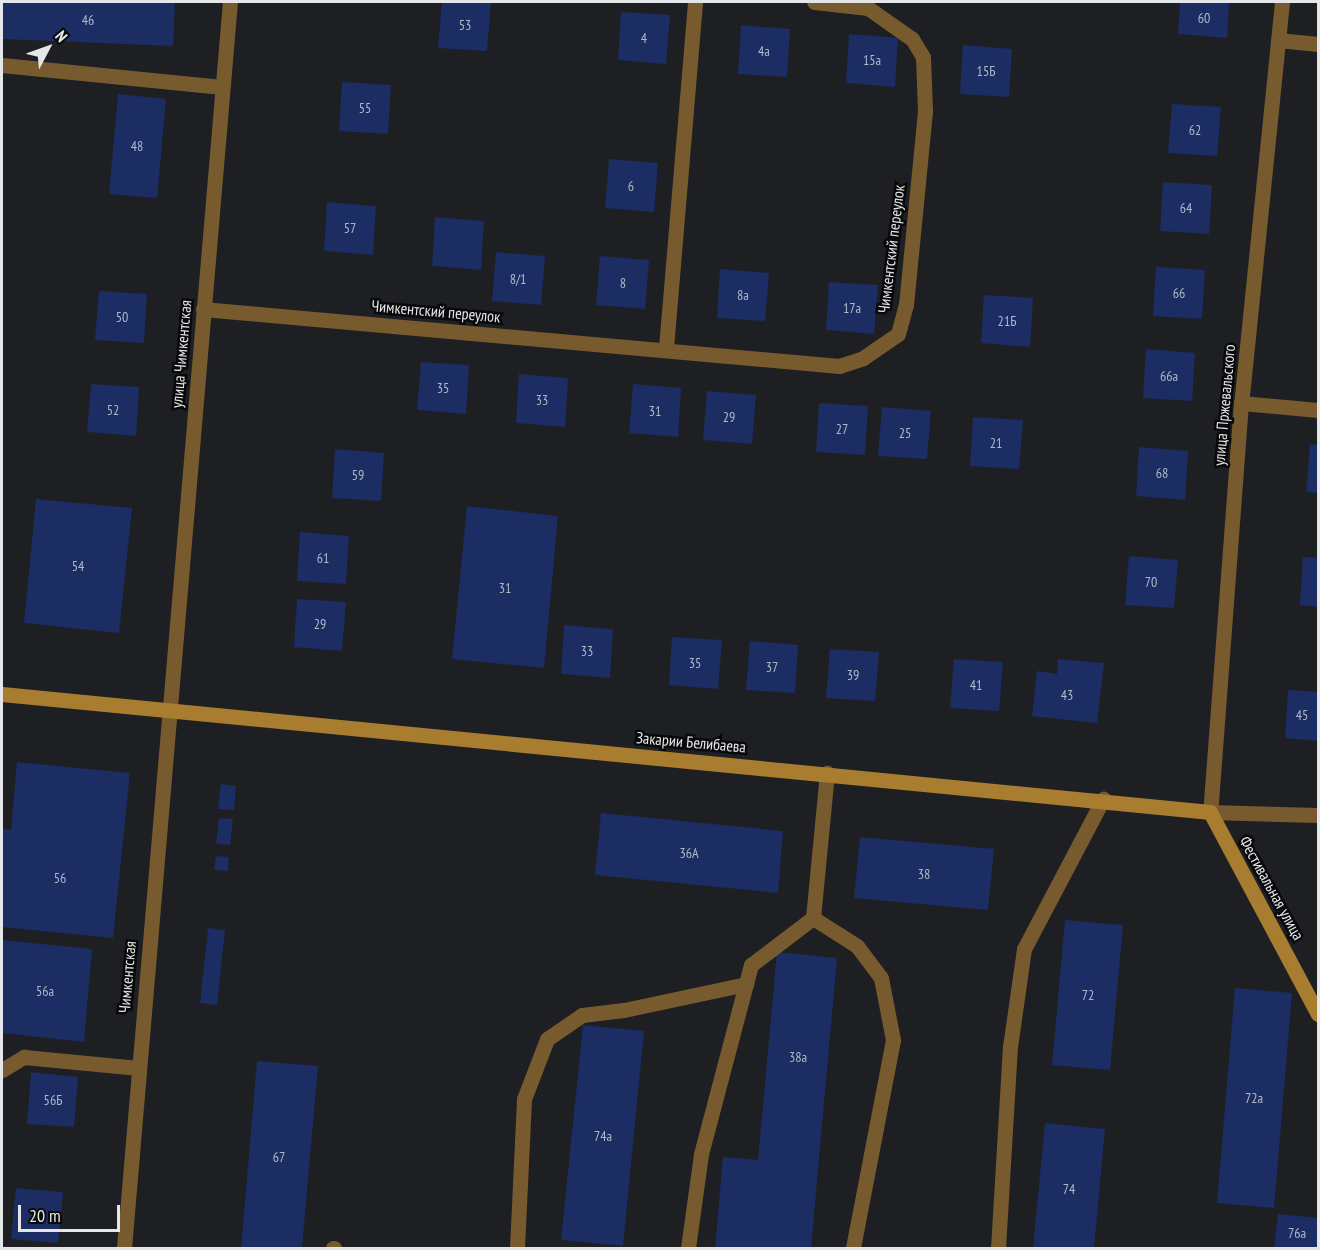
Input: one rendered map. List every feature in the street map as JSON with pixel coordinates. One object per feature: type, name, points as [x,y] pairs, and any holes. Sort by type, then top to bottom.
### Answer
[{"type":"street","name":"улица Чимкентская","points":[[168,710],[230,2]]},
{"type":"street","points":[[666,348],[695,2]]},
{"type":"street","name":"Чимкентский переулок","points":[[203,309],[666,348],[839,366],[884,347],[898,334],[906,305],[925,111],[923,57],[912,39],[868,8],[814,2]]},
{"type":"street","name":"улица Пржевальского","points":[[1210,812],[1241,404],[1282,2]]},
{"type":"street","points":[[1278,40],[1318,44]]},
{"type":"street","points":[[2,65],[222,87]]},
{"type":"street","points":[[1241,404],[1318,410]]},
{"type":"street","name":"Закарии Белибаева","points":[[2,694],[1210,812]]},
{"type":"street","name":"Чимкентская","points":[[124,1248],[168,710]]},
{"type":"street","points":[[688,1248],[701,1154],[751,965],[813,918],[828,773]]},
{"type":"street","points":[[998,1248],[1010,1047],[1024,949],[1103,800]]},
{"type":"street","points":[[1210,812],[1318,815]]},
{"type":"street","name":"Фестивальная улица","points":[[1210,812],[1318,1014]]},
{"type":"street","points":[[813,918],[857,946],[881,978],[893,1040],[854,1248]]},
{"type":"street","points":[[517,1248],[524,1099],[547,1039],[582,1015],[624,1010],[747,984]]},
{"type":"street","points":[[2,1070],[24,1057],[138,1068]]},
{"type":"building","points":[[2,2],[175,2],[173,46],[2,39]]},
{"type":"building","points":[[442,2],[491,3],[487,51],[438,48]]},
{"type":"building","points":[[1180,2],[1229,2],[1227,38],[1178,34]]},
{"type":"building","points":[[621,12],[670,15],[666,64],[618,60]]},
{"type":"building","points":[[741,25],[790,29],[787,77],[738,74]]},
{"type":"building","points":[[849,34],[898,38],[895,87],[846,83]]},
{"type":"building","points":[[963,45],[1012,49],[1009,97],[960,94]]},
{"type":"building","points":[[342,82],[391,85],[388,134],[339,131]]},
{"type":"building","points":[[118,94],[166,99],[157,198],[109,194]]},
{"type":"building","points":[[1172,104],[1221,107],[1217,156],[1168,153]]},
{"type":"building","points":[[609,159],[658,163],[654,212],[605,208]]},
{"type":"building","points":[[1163,182],[1212,185],[1209,234],[1160,231]]},
{"type":"building","points":[[327,202],[376,206],[373,255],[324,251]]},
{"type":"building","points":[[435,217],[484,221],[481,270],[432,266]]},
{"type":"building","points":[[496,252],[545,256],[541,305],[492,301]]},
{"type":"building","points":[[600,256],[649,260],[645,309],[596,305]]},
{"type":"building","points":[[1156,267],[1205,270],[1202,319],[1153,316]]},
{"type":"building","points":[[720,269],[769,273],[765,321],[717,318]]},
{"type":"building","points":[[829,282],[878,285],[874,334],[826,330]]},
{"type":"building","points":[[99,291],[147,294],[144,343],[95,340]]},
{"type":"building","points":[[984,295],[1033,298],[1030,347],[981,343]]},
{"type":"building","points":[[1146,349],[1195,353],[1192,401],[1143,398]]},
{"type":"building","points":[[421,362],[469,365],[466,414],[417,410]]},
{"type":"building","points":[[519,374],[568,378],[565,427],[516,423]]},
{"type":"building","points":[[91,384],[139,387],[136,436],[87,432]]},
{"type":"building","points":[[633,384],[681,388],[678,437],[629,433]]},
{"type":"building","points":[[707,391],[756,395],[752,444],[703,440]]},
{"type":"building","points":[[819,403],[868,406],[865,455],[816,452]]},
{"type":"building","points":[[882,407],[931,411],[927,459],[878,456]]},
{"type":"building","points":[[973,417],[1023,420],[1019,469],[970,466]]},
{"type":"building","points":[[1310,444],[1318,445],[1318,493],[1306,492]]},
{"type":"building","points":[[1139,447],[1188,451],[1185,500],[1136,496]]},
{"type":"building","points":[[335,449],[384,453],[381,501],[332,498]]},
{"type":"building","points":[[36,499],[132,508],[119,633],[24,623]]},
{"type":"building","points":[[467,506],[558,516],[544,668],[452,659]]},
{"type":"building","points":[[300,532],[349,536],[346,584],[297,581]]},
{"type":"building","points":[[1129,556],[1178,560],[1174,608],[1125,605]]},
{"type":"building","points":[[1303,557],[1318,558],[1318,607],[1300,605]]},
{"type":"building","points":[[297,599],[346,602],[342,651],[294,647]]},
{"type":"building","points":[[564,625],[613,629],[610,678],[561,674]]},
{"type":"building","points":[[672,637],[722,640],[718,689],[669,685]]},
{"type":"building","points":[[750,641],[798,645],[795,693],[746,690]]},
{"type":"building","points":[[830,649],[879,652],[875,701],[826,698]]},
{"type":"building","points":[[954,659],[1003,662],[999,711],[950,708]]},
{"type":"building","points":[[1058,659],[1104,663],[1097,723],[1032,716],[1037,671],[1057,674]]},
{"type":"building","points":[[1288,690],[1318,692],[1318,741],[1285,738]]},
{"type":"building","points":[[17,762],[130,773],[113,938],[2,927],[2,829],[11,830]]},
{"type":"building","points":[[221,784],[236,786],[234,810],[218,809]]},
{"type":"building","points":[[601,813],[783,831],[778,893],[595,875]]},
{"type":"building","points":[[219,818],[233,819],[230,845],[216,844]]},
{"type":"building","points":[[860,837],[994,849],[988,910],[854,898]]},
{"type":"building","points":[[216,856],[229,857],[228,871],[214,870]]},
{"type":"building","points":[[1065,920],[1123,925],[1110,1070],[1052,1065]]},
{"type":"building","points":[[208,928],[225,930],[217,1005],[200,1003]]},
{"type":"building","points":[[2,940],[92,949],[84,1042],[2,1033]]},
{"type":"building","points":[[777,952],[837,958],[811,1248],[715,1248],[723,1157],[758,1160]]},
{"type":"building","points":[[1235,988],[1292,993],[1274,1208],[1217,1203]]},
{"type":"building","points":[[583,1025],[644,1031],[623,1246],[561,1240]]},
{"type":"building","points":[[257,1061],[318,1066],[302,1248],[241,1248]]},
{"type":"building","points":[[31,1072],[78,1077],[74,1127],[27,1124]]},
{"type":"building","points":[[1045,1123],[1105,1129],[1094,1248],[1033,1248]]},
{"type":"building","points":[[16,1188],[63,1192],[58,1243],[11,1239]]},
{"type":"building","points":[[1278,1214],[1318,1218],[1318,1248],[1274,1248]]}]
